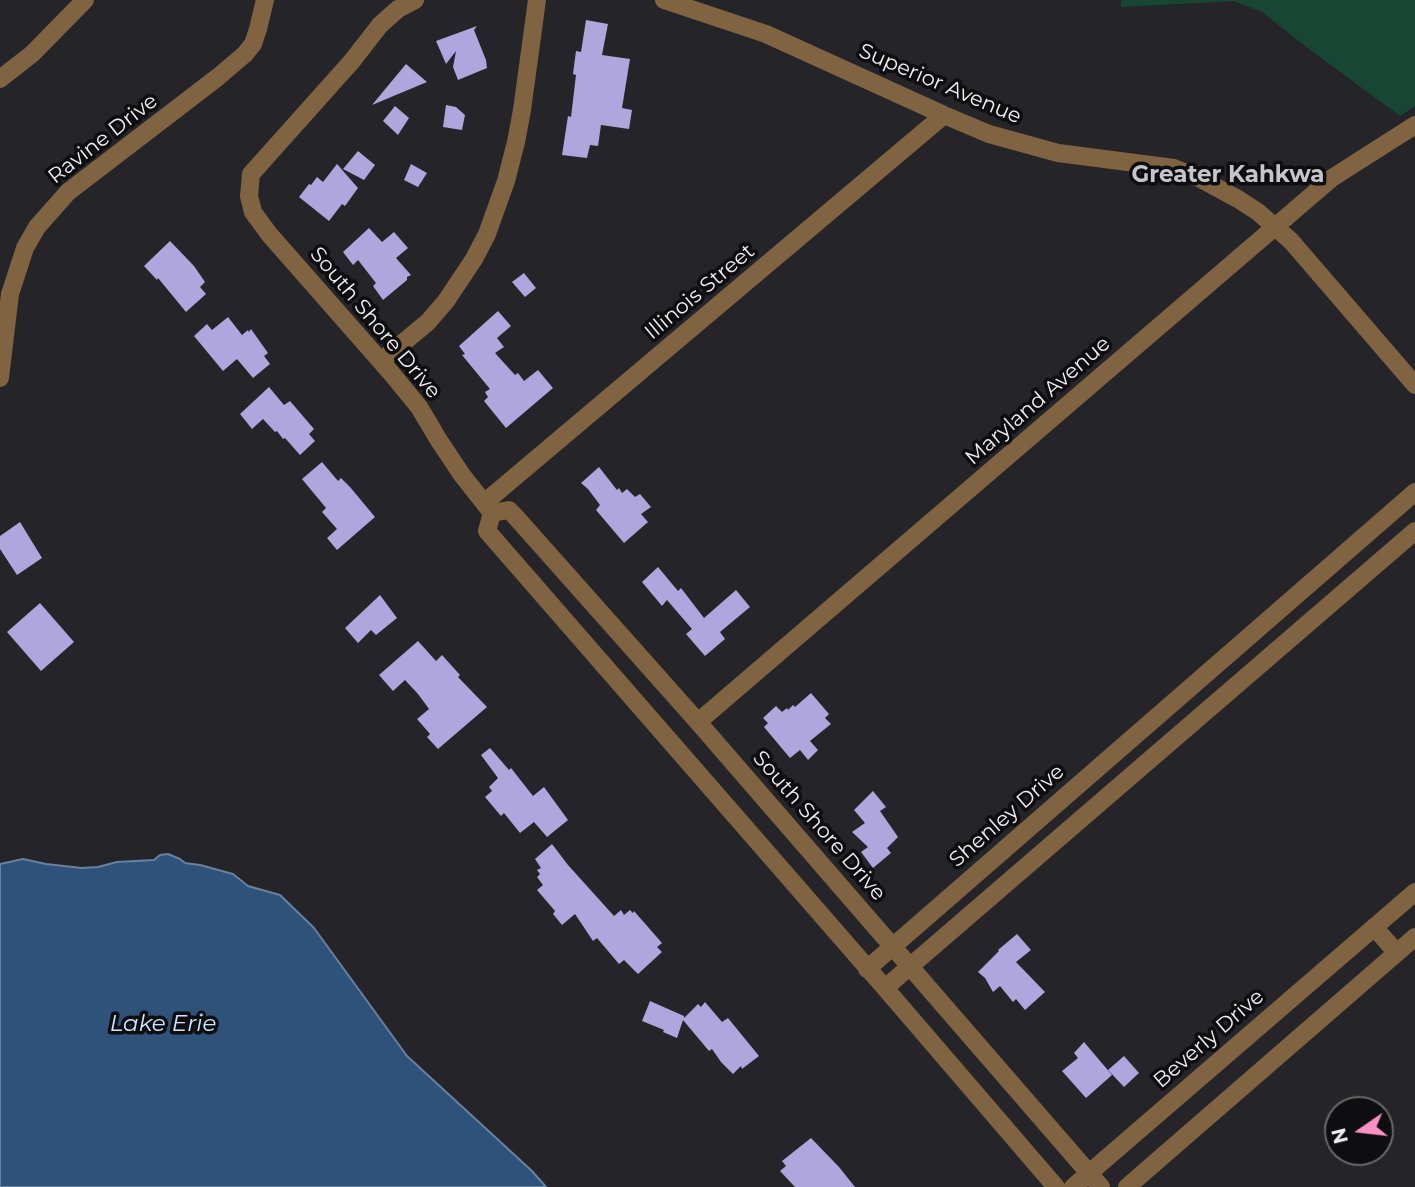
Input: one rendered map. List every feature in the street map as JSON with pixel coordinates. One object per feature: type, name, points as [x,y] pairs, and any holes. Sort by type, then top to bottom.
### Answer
[{"type":"street","points":[[0,79],[32,54],[85,0]]},
{"type":"street","name":"Ravine Drive","points":[[0,378],[10,294],[24,248],[37,227],[68,192],[245,54],[253,44],[265,0]]},
{"type":"street","name":"South Shore Drive","points":[[415,0],[398,9],[380,25],[344,71],[251,174],[249,196],[253,212],[419,407],[450,458],[488,508],[487,531],[1056,1187]]},
{"type":"street","points":[[381,361],[428,322],[446,301],[474,259],[490,225],[506,181],[520,121],[537,0]]},
{"type":"street","name":"Superior Avenue","points":[[664,0],[766,34],[989,134],[1058,153],[1174,168],[1201,179],[1238,199],[1276,227],[1415,385]]},
{"type":"street","name":"Illinois Street","points":[[488,508],[944,116]]},
{"type":"street","name":"Maryland Avenue","points":[[698,722],[1332,178],[1415,125]]},
{"type":"street","name":"Shenley Drive","points":[[867,969],[1415,492]]},
{"type":"street","name":"South Shore Drive","points":[[488,508],[509,510],[698,722],[1101,1187]]},
{"type":"street","points":[[885,988],[1415,531]]},
{"type":"street","points":[[1178,698],[1197,719]]},
{"type":"street","name":"Beverly Drive","points":[[1073,1187],[1415,892]]},
{"type":"street","points":[[1374,927],[1397,953]]},
{"type":"street","points":[[1127,1187],[1415,937]]},
{"type":"green space","points":[[1121,0],[1415,0],[1415,106],[1400,116],[1262,12],[1234,1],[1121,7]]},
{"type":"water","name":"Lake Erie","points":[[168,854],[185,863],[233,874],[248,886],[280,895],[314,928],[407,1056],[546,1187],[0,1187],[0,864],[23,859],[82,868],[154,860],[160,855]]},
{"type":"building","points":[[586,20],[608,24],[602,55],[630,59],[622,108],[632,110],[629,129],[601,125],[598,146],[590,145],[587,158],[562,155],[568,116],[571,117],[576,51],[581,52]]},
{"type":"building","points":[[477,26],[474,30],[487,68],[458,80],[453,67],[456,51],[446,64],[436,41]]},
{"type":"building","points":[[406,64],[427,82],[372,105]]},
{"type":"building","points":[[446,105],[456,107],[465,115],[462,130],[443,127]]},
{"type":"building","points":[[395,106],[409,118],[398,135],[383,121]]},
{"type":"building","points":[[358,151],[375,165],[364,180],[343,169]]},
{"type":"building","points":[[337,164],[358,188],[345,206],[342,204],[329,221],[299,197],[317,177],[323,182]]},
{"type":"building","points":[[411,164],[427,173],[418,187],[404,180]]},
{"type":"building","points":[[369,228],[382,242],[394,232],[408,248],[396,258],[411,275],[383,300],[373,286],[376,283],[358,260],[353,265],[343,252]]},
{"type":"building","points":[[170,241],[205,282],[200,287],[206,294],[186,312],[158,278],[157,280],[144,266]]},
{"type":"building","points":[[524,273],[536,288],[525,297],[512,282]]},
{"type":"building","points":[[498,311],[511,326],[497,338],[504,347],[495,353],[524,381],[538,370],[553,388],[506,428],[484,401],[488,397],[485,392],[490,389],[462,355],[465,354],[459,346]]},
{"type":"building","points":[[228,317],[242,335],[251,329],[268,353],[264,356],[270,364],[253,378],[237,359],[223,371],[194,336],[207,324],[212,330]]},
{"type":"building","points":[[269,387],[284,405],[290,401],[314,429],[309,434],[315,441],[300,455],[263,419],[252,429],[240,414]]},
{"type":"building","points":[[322,462],[338,481],[341,478],[350,487],[375,517],[337,550],[327,538],[337,529],[322,512],[326,508],[302,479]]},
{"type":"building","points":[[599,467],[617,490],[619,488],[622,493],[627,489],[635,497],[640,494],[651,507],[641,514],[648,522],[624,543],[596,510],[600,505],[581,483]]},
{"type":"building","points":[[20,522],[42,558],[17,575],[0,549],[0,536]]},
{"type":"building","points":[[658,567],[678,591],[681,588],[704,618],[736,590],[750,607],[720,632],[725,639],[705,656],[686,634],[692,629],[667,600],[662,606],[642,582]]},
{"type":"building","points":[[380,595],[397,618],[376,635],[371,630],[358,643],[345,628]]},
{"type":"building","points":[[40,603],[74,642],[41,671],[7,632]]},
{"type":"building","points":[[418,641],[436,661],[442,655],[460,675],[458,677],[487,707],[438,749],[427,737],[430,734],[417,719],[429,709],[418,694],[405,680],[393,691],[379,675]]},
{"type":"building","points":[[811,693],[829,714],[825,718],[831,724],[810,741],[818,750],[808,760],[800,750],[790,758],[764,727],[768,723],[763,718],[776,706],[782,712],[793,705],[795,707]]},
{"type":"building","points":[[490,748],[509,770],[511,768],[533,796],[544,787],[568,820],[547,837],[534,822],[520,833],[504,813],[501,816],[485,797],[492,791],[489,787],[498,778],[481,755]]},
{"type":"building","points":[[873,791],[886,807],[880,811],[898,837],[887,848],[891,853],[873,868],[861,852],[868,847],[852,832],[865,823],[854,810]]},
{"type":"building","points":[[552,844],[614,916],[621,910],[624,915],[630,910],[633,913],[634,911],[662,943],[657,947],[662,952],[638,974],[624,960],[619,964],[597,938],[593,941],[575,914],[562,925],[553,914],[555,911],[537,890],[543,885],[537,877],[540,874],[537,870],[541,868],[535,859]]},
{"type":"building","points":[[1017,934],[1031,950],[1016,962],[1045,992],[1025,1010],[1016,999],[1013,1002],[1000,986],[993,992],[978,972]]},
{"type":"building","points":[[650,1001],[684,1018],[698,1004],[701,1007],[705,1002],[722,1022],[728,1018],[759,1056],[733,1074],[683,1020],[677,1038],[642,1021]]},
{"type":"building","points":[[1084,1042],[1112,1075],[1086,1098],[1062,1071],[1078,1058],[1074,1053]]},
{"type":"building","points":[[1124,1056],[1139,1073],[1124,1087],[1108,1070]]},
{"type":"building","points":[[811,1138],[855,1187],[795,1187],[780,1171],[786,1166],[782,1161]]},
{"type":"district","name":"Greater Kahkwa","points":[[1228,175]]}]
